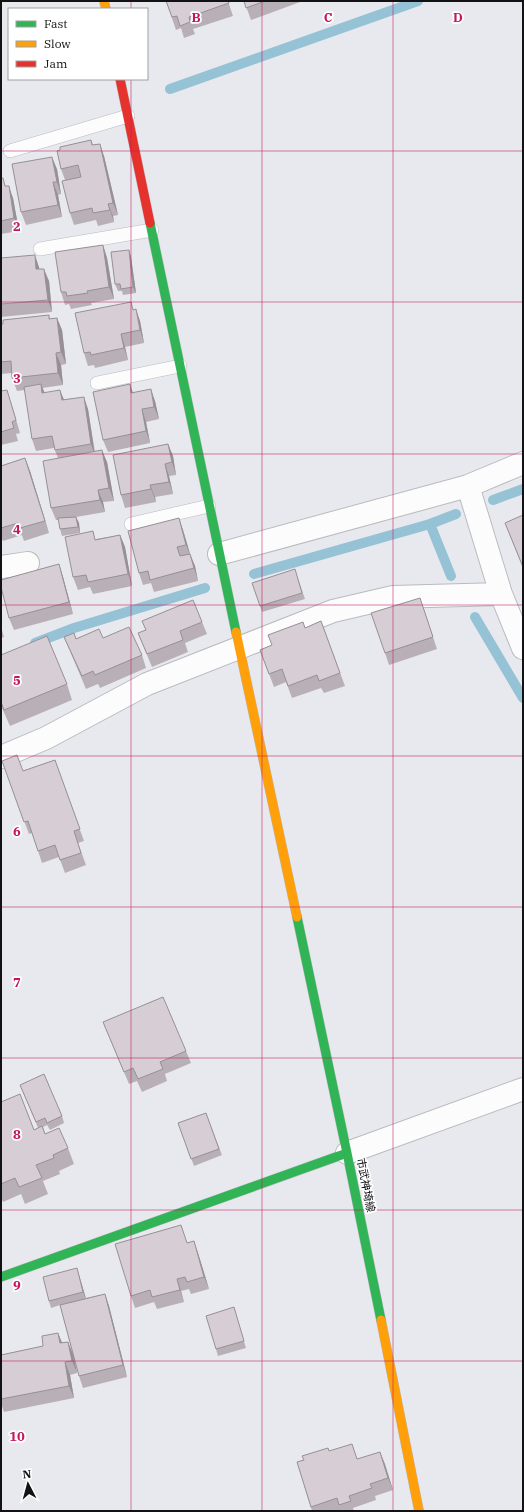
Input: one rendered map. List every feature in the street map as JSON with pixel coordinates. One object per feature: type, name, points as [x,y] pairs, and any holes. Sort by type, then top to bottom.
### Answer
[{"type":"street","points":[[120,80],[219,554],[347,1153],[523,1089]]},
{"type":"street","points":[[219,554],[468,486],[523,463]]},
{"type":"street","points":[[468,486],[502,594],[523,648]]},
{"type":"street","points":[[1,567],[28,563]]},
{"type":"street","points":[[1,757],[46,738],[147,684],[334,611],[393,598],[502,594]]},
{"type":"street","name":"市武神埼線","points":[[1,1277],[347,1153],[419,1511]]},
{"type":"lane","points":[[10,151],[128,116]]},
{"type":"lane","points":[[40,250],[152,230]]},
{"type":"lane","points":[[97,383],[180,366]]},
{"type":"lane","points":[[131,524],[209,506]]},
{"type":"building","points":[[166,1],[228,1],[229,3],[189,17],[190,22],[180,26],[177,16],[172,17]]},
{"type":"building","points":[[244,1],[265,1],[246,8]]},
{"type":"building","points":[[91,140],[92,145],[100,144],[113,203],[108,204],[110,210],[93,213],[92,208],[70,213],[62,181],[81,177],[78,165],[61,169],[57,151],[60,150],[60,147]]},
{"type":"building","points":[[52,157],[57,182],[53,182],[58,205],[21,212],[12,164]]},
{"type":"building","points":[[1,178],[3,178],[5,186],[9,186],[14,218],[1,221]]},
{"type":"building","points":[[103,245],[109,287],[87,291],[88,293],[67,296],[66,292],[61,292],[55,252]]},
{"type":"building","points":[[129,250],[133,287],[121,289],[120,284],[115,284],[111,252]]},
{"type":"building","points":[[35,255],[36,269],[44,269],[48,300],[1,304],[1,258]]},
{"type":"building","points":[[131,302],[133,310],[136,309],[140,330],[121,334],[124,348],[91,355],[90,352],[84,353],[75,313]]},
{"type":"building","points":[[49,315],[49,319],[57,318],[61,352],[56,353],[58,373],[12,378],[11,361],[1,362],[1,324],[3,324],[3,320]]},
{"type":"building","points":[[41,384],[42,393],[60,390],[62,400],[84,397],[91,444],[55,450],[52,436],[32,439],[24,387]]},
{"type":"building","points":[[130,384],[131,393],[151,389],[154,407],[142,409],[146,431],[103,440],[93,392]]},
{"type":"building","points":[[7,390],[16,420],[12,422],[14,428],[1,432],[1,391]]},
{"type":"building","points":[[168,444],[172,462],[165,464],[169,482],[150,485],[151,489],[121,495],[113,455]]},
{"type":"building","points":[[102,450],[109,488],[98,490],[100,500],[51,508],[43,461]]},
{"type":"building","points":[[25,458],[45,521],[20,528],[18,523],[1,528],[1,466]]},
{"type":"building","points":[[523,515],[523,567],[505,523]]},
{"type":"building","points":[[76,517],[78,527],[60,529],[58,518]]},
{"type":"building","points":[[179,518],[186,545],[177,547],[180,556],[190,554],[194,568],[150,580],[148,571],[139,573],[128,531]]},
{"type":"building","points":[[93,531],[95,540],[120,535],[128,574],[88,582],[86,575],[73,577],[65,537]]},
{"type":"building","points":[[59,564],[69,602],[9,618],[1,587],[1,580]]},
{"type":"building","points":[[295,569],[302,593],[260,606],[252,583]]},
{"type":"building","points":[[420,598],[433,637],[385,653],[371,613]]},
{"type":"building","points":[[193,600],[202,622],[180,631],[183,640],[147,654],[138,633],[146,630],[142,621]]},
{"type":"building","points":[[321,621],[340,673],[319,681],[317,675],[288,686],[282,669],[269,674],[260,650],[272,645],[268,635],[303,622],[305,628]]},
{"type":"building","points":[[129,627],[142,655],[95,675],[93,671],[82,676],[64,637],[74,633],[76,639],[99,629],[103,638]]},
{"type":"building","points":[[47,636],[67,684],[4,710],[1,702],[1,655]]},
{"type":"building","points":[[17,755],[23,771],[55,760],[80,829],[74,831],[81,853],[60,860],[55,845],[38,851],[28,821],[24,822],[2,761]]},
{"type":"building","points":[[163,997],[186,1051],[160,1062],[163,1069],[138,1079],[133,1068],[124,1072],[103,1022]]},
{"type":"building","points":[[44,1074],[62,1116],[47,1123],[45,1118],[36,1122],[20,1085]]},
{"type":"building","points":[[20,1094],[34,1130],[42,1126],[45,1134],[59,1128],[68,1148],[53,1155],[54,1158],[36,1165],[42,1178],[19,1187],[15,1178],[1,1184],[1,1102]]},
{"type":"building","points":[[206,1113],[219,1149],[191,1159],[178,1123]]},
{"type":"building","points":[[181,1225],[187,1243],[194,1241],[204,1277],[187,1282],[185,1277],[177,1279],[180,1290],[152,1297],[150,1290],[131,1296],[115,1244]]},
{"type":"building","points":[[77,1268],[83,1292],[49,1301],[43,1277]]},
{"type":"building","points":[[105,1294],[123,1365],[79,1376],[60,1305]]},
{"type":"building","points":[[234,1307],[244,1341],[216,1349],[206,1316]]},
{"type":"building","points":[[58,1333],[60,1343],[68,1342],[72,1361],[65,1362],[69,1386],[1,1399],[1,1355],[43,1346],[42,1336]]},
{"type":"building","points":[[352,1444],[357,1459],[380,1452],[388,1478],[370,1484],[372,1488],[349,1496],[351,1501],[339,1505],[337,1498],[311,1507],[297,1462],[304,1460],[302,1456],[328,1448],[329,1451]]},
{"type":"waterway","points":[[170,89],[418,1]]},
{"type":"waterway","points":[[493,500],[523,489]]},
{"type":"waterway","points":[[430,524],[456,514]]},
{"type":"waterway","points":[[254,574],[430,524],[451,576]]},
{"type":"waterway","points":[[35,643],[74,628],[205,588]]},
{"type":"waterway","points":[[475,617],[523,698]]},
{"type":"traffic: fast","points":[[150,223],[236,632]]},
{"type":"traffic: fast","points":[[297,917],[381,1320]]},
{"type":"traffic: fast","points":[[1,1277],[347,1153]]},
{"type":"traffic: slow","points":[[104,1],[106,8]]},
{"type":"traffic: slow","points":[[236,632],[297,917]]},
{"type":"traffic: slow","points":[[381,1320],[419,1511]]},
{"type":"traffic: jam","points":[[120,80],[150,223]]}]
